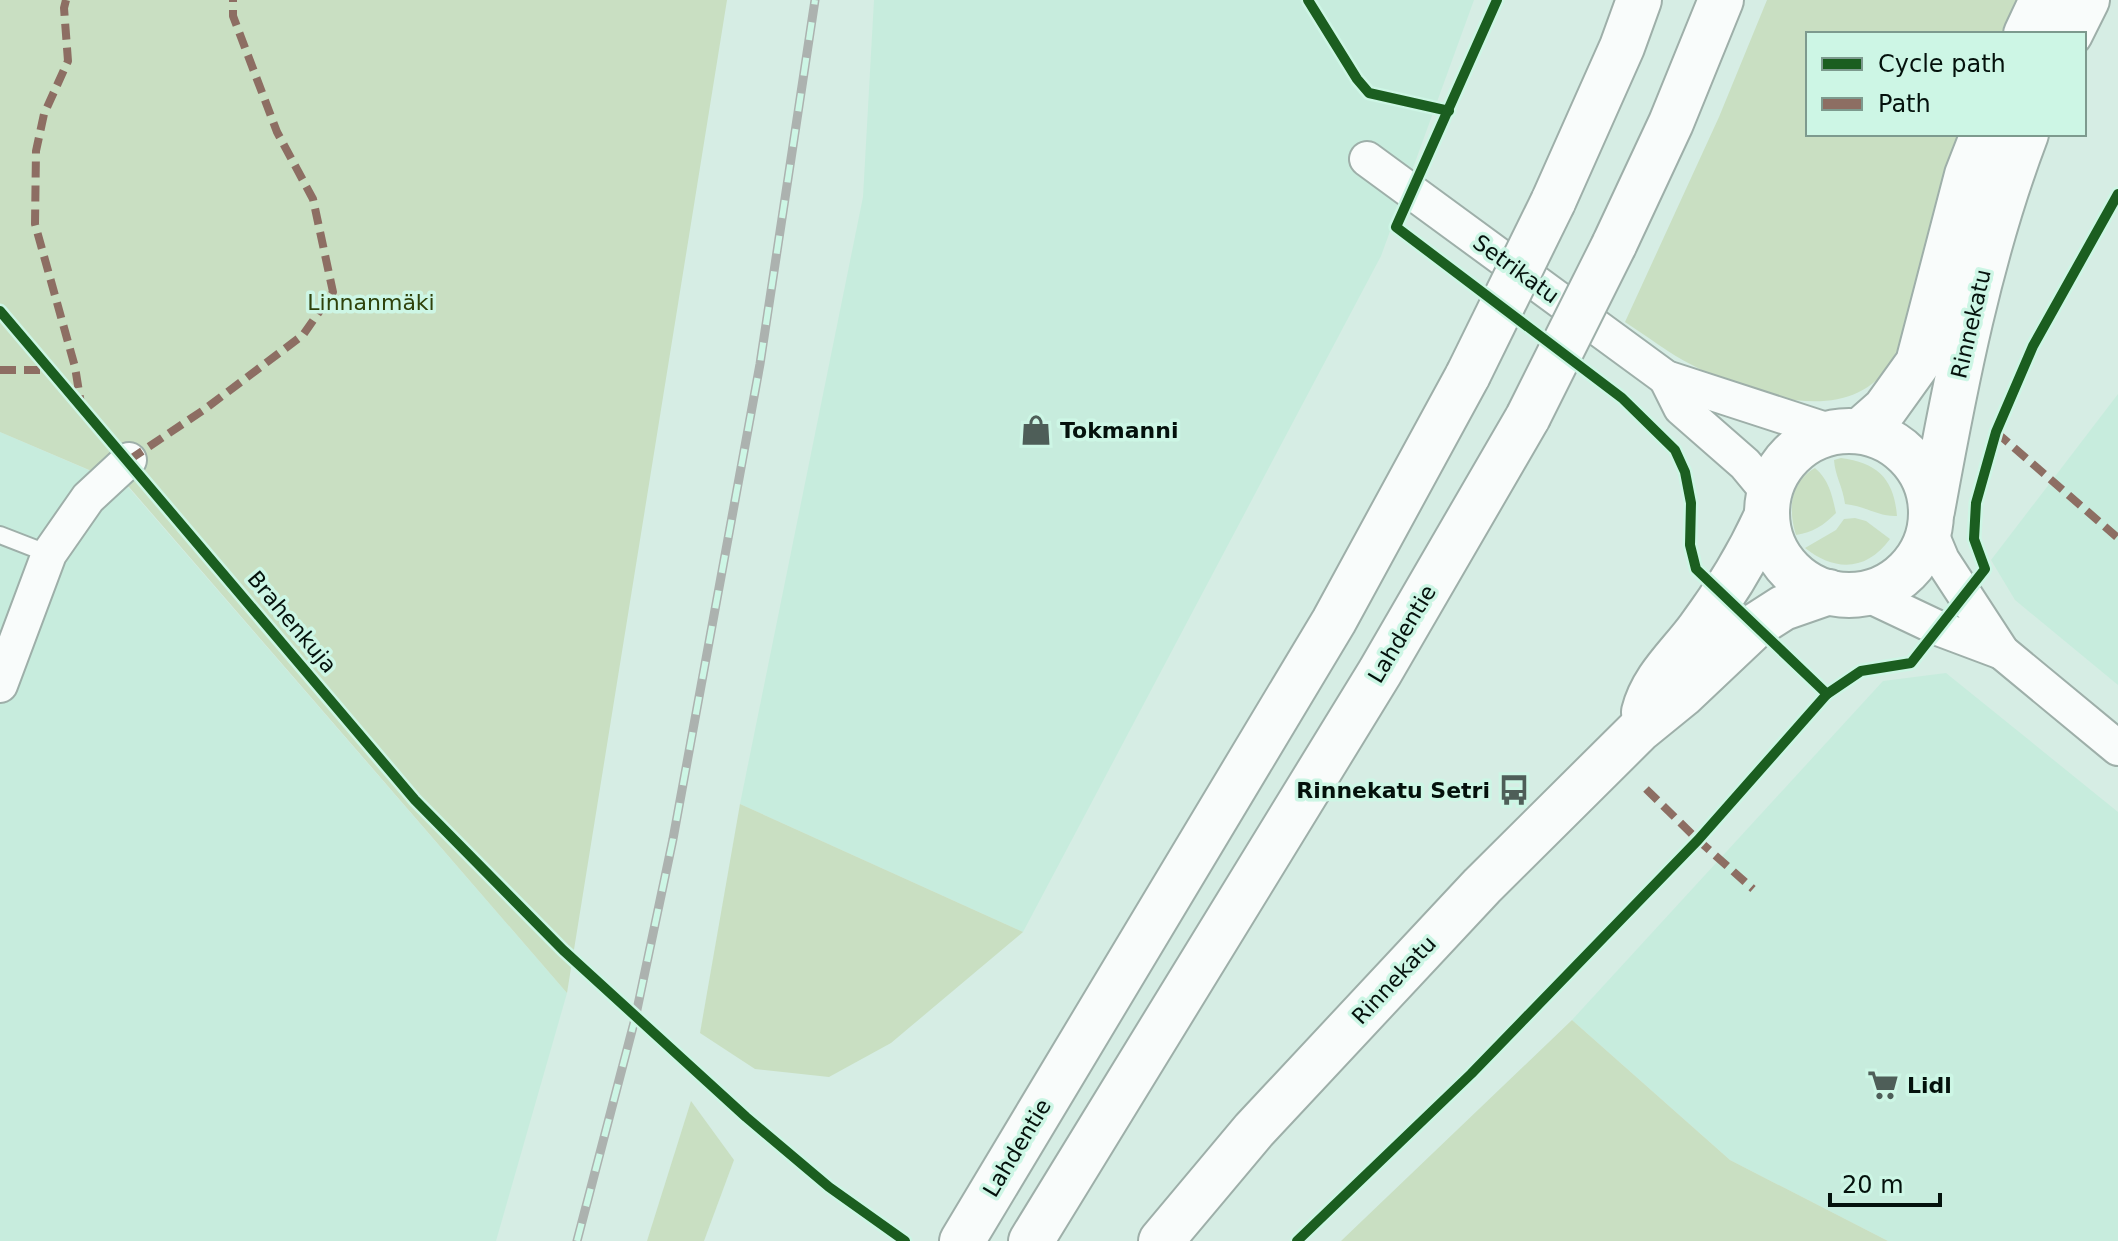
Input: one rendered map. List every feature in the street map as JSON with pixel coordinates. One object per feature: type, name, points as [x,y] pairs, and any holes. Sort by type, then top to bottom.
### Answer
[{"type":"main road","name":"Lahdentie","points":[[962,1241],[1334,621],[1468,375],[1553,202],[1622,47],[1639,0]]},
{"type":"main road","name":"Lahdentie","points":[[1031,1241],[1380,672],[1528,417],[1671,123],[1721,0]]},
{"type":"main road","points":[[2027,32],[2042,0]]},
{"type":"main road","points":[[2071,32],[2087,0]]},
{"type":"main road","name":"Rinnekatu","points":[[1846,432],[1885,409],[1918,363],[1967,175],[1982,136]]},
{"type":"main road","name":"Rinnekatu","points":[[1930,524],[1983,270],[2003,194],[2025,136]]},
{"type":"main road","points":[[1639,730],[1649,691],[1701,626],[1752,548],[1778,471],[1792,453],[1810,440],[1846,432],[1888,441],[1912,460],[1923,478],[1929,497],[1930,524],[1923,548],[1899,578],[1882,588],[1846,593],[1810,585],[1785,564],[1770,537],[1768,504]]},
{"type":"main road","name":"Rinnekatu","points":[[1161,1241],[1254,1130],[1450,921],[1639,730],[1682,695],[1755,626],[1783,608],[1846,593]]},
{"type":"street","name":"Setrikatu","points":[[1367,159],[1666,378],[1846,432]]},
{"type":"street","name":"Setrikatu","points":[[1666,378],[1681,408],[1745,464],[1768,504]]},
{"type":"street","points":[[0,685],[49,554],[88,498],[129,460]]},
{"type":"street","points":[[1930,524],[1942,560],[2002,652],[2118,748]]},
{"type":"street","points":[[1846,593],[2002,652]]},
{"type":"lane","points":[[0,535],[49,554]]},
{"type":"shaded area","points":[[874,0],[1474,0],[1381,256],[1023,932],[740,804],[863,197]]},
{"type":"shaded area","points":[[2118,394],[2118,685],[2015,600],[1991,560]]},
{"type":"shaded area","points":[[0,432],[128,487],[567,993],[496,1241],[0,1241]]},
{"type":"shaded area","points":[[1946,673],[2118,812],[2118,1241],[1888,1241],[1730,1160],[1572,1020],[1883,681]]},
{"type":"green space","name":"Linnanmäki","points":[[0,0],[727,0],[567,993],[129,487],[0,432]]},
{"type":"green space","points":[[1767,0],[2019,0],[2005,32],[1806,32],[1806,136],[1959,136],[1901,341],[1891,362],[1873,383],[1850,396],[1825,401],[1768,395],[1715,376],[1683,360],[1625,322],[1719,117]]},
{"type":"green space","points":[[1841,458],[1865,464],[1882,475],[1892,492],[1897,516],[1845,504],[1834,460]]},
{"type":"green space","points":[[1815,468],[1827,483],[1836,513],[1818,528],[1796,535],[1792,516],[1793,497],[1800,481]]},
{"type":"green space","points":[[1844,519],[1866,521],[1890,539],[1871,557],[1861,562],[1839,564],[1816,556],[1805,548],[1836,530]]},
{"type":"green space","points":[[740,804],[1023,932],[891,1043],[829,1077],[755,1069],[700,1033]]},
{"type":"green space","points":[[1572,1020],[1730,1160],[1888,1241],[1341,1241]]},
{"type":"green space","points":[[691,1101],[734,1160],[704,1241],[647,1241]]},
{"type":"railway","points":[[577,1241],[635,1019],[673,839],[760,364],[815,0]]},
{"type":"marked path","points":[[66,0],[68,61],[44,114],[36,151],[35,224],[75,367],[81,404]]},
{"type":"marked path","points":[[129,460],[205,409],[303,335],[333,292],[313,199],[277,132],[233,16],[233,0]]},
{"type":"marked path","points":[[0,370],[50,370]]},
{"type":"marked path","points":[[1996,432],[2118,538]]},
{"type":"marked path","points":[[1646,789],[1753,889]]},
{"type":"cycle path","points":[[1308,0],[1369,93],[1449,111]]},
{"type":"cycle path","points":[[1497,0],[1396,227],[1622,398],[1675,450],[1685,472],[1691,503],[1690,545],[1696,569],[1827,694]]},
{"type":"cycle path","points":[[1297,1241],[1471,1074],[1698,840],[1827,694],[1861,671],[1911,663],[1985,569],[1974,539],[1976,503],[1996,432],[2033,346],[2118,194]]},
{"type":"cycle path","name":"Brahenkuja","points":[[0,311],[415,800],[563,950],[746,1117],[829,1187],[905,1241]]},
{"type":"place","name":"Tokmanni","points":[[1036,430]]},
{"type":"place","name":"Rinnekatu Setri","points":[[1514,790]]},
{"type":"place","name":"Lidl","points":[[1883,1085]]}]
